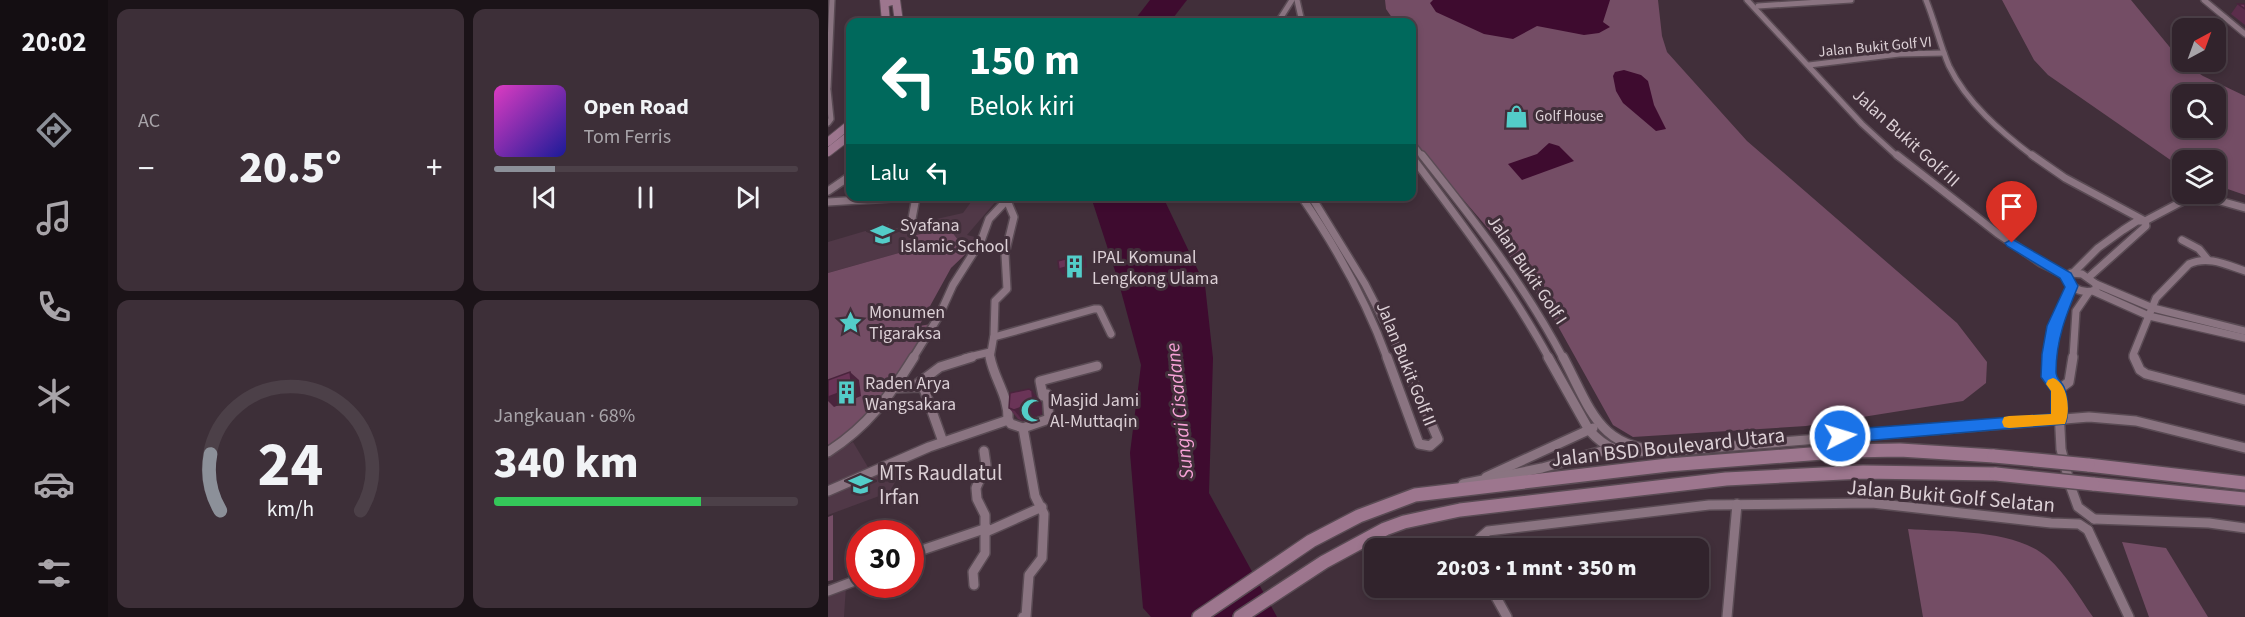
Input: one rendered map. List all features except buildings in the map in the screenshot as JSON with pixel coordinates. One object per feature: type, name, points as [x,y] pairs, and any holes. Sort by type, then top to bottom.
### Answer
[{"type":"main road","points":[[886,18],[884,1],[896,0],[898,18]]},
{"type":"main road","points":[[828,142],[846,127]]},
{"type":"main road","points":[[828,152],[846,138]]},
{"type":"main road","name":"Jalan BSD Boulevard Utara","points":[[1198,617],[1311,541],[1359,516],[1415,495],[1668,465],[1848,451],[1900,450],[1994,456],[2245,483]]},
{"type":"main road","name":"Jalan BSD Boulevard Utara","points":[[1240,617],[1324,562],[1385,529],[1404,522],[1460,510],[1726,479],[1863,472],[1996,474],[2245,499]]},
{"type":"street","points":[[828,123],[831,120],[828,89],[832,0]]},
{"type":"street","points":[[1280,18],[1292,0]]},
{"type":"street","points":[[1297,0],[1301,18]]},
{"type":"street","name":"Jalan Bukit Golf III","points":[[1747,0],[1771,23],[1862,124],[1903,161],[1997,233],[2041,262],[2071,274],[2089,277]]},
{"type":"street","name":"Jalan Bukit Golf III","points":[[1753,0],[1771,23]]},
{"type":"street","points":[[1758,6],[1851,0]]},
{"type":"street","points":[[1921,0],[1929,8]]},
{"type":"street","points":[[1926,0],[1944,53],[1954,75],[1969,96],[2016,142],[2067,181],[2145,221]]},
{"type":"street","points":[[2204,0],[2245,34]]},
{"type":"street","points":[[1283,13],[1299,11]]},
{"type":"street","name":"Jalan Bukit Golf VI","points":[[1809,65],[1881,55],[1944,53]]},
{"type":"street","name":"Jalan Bukit Golf I","points":[[1416,148],[1490,242],[1539,312],[1599,425],[1621,443],[1647,451]]},
{"type":"street","name":"Jalan Bukit Golf I","points":[[1416,162],[1479,246],[1526,316],[1590,430],[1600,444],[1609,449],[1632,455],[1647,451],[2089,417],[2136,420],[2245,448]]},
{"type":"street","points":[[828,191],[846,179]]},
{"type":"street","points":[[2245,208],[2213,198],[2199,197],[2183,201],[2145,221],[2137,221],[2098,248],[2071,274],[2067,281],[2072,286],[2093,289],[2151,312],[2245,338]]},
{"type":"street","points":[[828,202],[846,201]]},
{"type":"street","points":[[911,224],[915,201]]},
{"type":"street","points":[[828,452],[854,435],[895,388],[939,316],[953,285],[981,241],[989,219],[1003,201]]},
{"type":"street","points":[[1006,201],[1014,217],[1005,254],[1007,289],[995,301],[994,337],[990,352],[997,381],[1008,398],[1010,407],[1008,420]]},
{"type":"street","name":"Jalan Bukit Golf II","points":[[1304,201],[1331,240],[1375,324],[1419,444],[1426,447],[1433,445],[1438,439],[1407,365],[1363,277],[1314,201]]},
{"type":"street","points":[[2093,289],[2089,277],[2146,226],[2145,221]]},
{"type":"street","points":[[2182,240],[2199,249],[2208,260]]},
{"type":"street","points":[[2245,272],[2208,260],[2193,260],[2166,285],[2156,298],[2133,355],[2140,370],[2163,380],[2245,400]]},
{"type":"street","points":[[2072,286],[2054,326],[2048,377],[2058,390],[2062,457],[2078,507],[2089,516],[2197,522],[2245,528]]},
{"type":"street","points":[[2058,390],[2069,382],[2073,360],[2076,311],[2093,289]]},
{"type":"street","points":[[994,337],[1094,309],[1099,309],[1111,334]]},
{"type":"street","points":[[2151,312],[2245,331]]},
{"type":"street","points":[[913,387],[936,367],[990,352]]},
{"type":"street","points":[[1008,420],[1011,424],[1023,428],[1049,419],[1047,394],[1043,396],[1040,381],[1097,366]]},
{"type":"street","points":[[895,388],[924,389],[943,442]]},
{"type":"street","points":[[828,491],[943,442],[1008,420]]},
{"type":"street","name":"Jalan Bukit Golf I","points":[[1480,480],[1599,425]]},
{"type":"street","points":[[1023,428],[1035,496],[1042,507],[1044,544],[1042,558],[1029,575],[1026,616],[1023,617]]},
{"type":"street","name":"Jalan Bukit Golf I","points":[[1415,495],[1542,468],[1609,449]]},
{"type":"street","points":[[974,585],[973,572],[985,553],[985,515],[976,500],[976,488],[986,465],[984,451]]},
{"type":"street","points":[[1727,617],[1737,504]]},
{"type":"street","name":"Jalan Bukit Golf Selatan","points":[[1480,538],[1488,531],[1709,505],[1737,504],[1872,504],[2083,527]]},
{"type":"street","points":[[924,549],[980,528],[986,530],[1042,507]]},
{"type":"street","points":[[2089,516],[2083,527],[2125,614]]},
{"type":"street","points":[[828,591],[846,584]]},
{"type":"street","points":[[1497,598],[1507,617]]},
{"type":"shaded area","points":[[1385,0],[1658,0],[1662,36],[1667,52],[1747,141],[1957,323],[1987,362],[1986,383],[1963,401],[1806,426],[1633,437],[1613,425],[1554,319],[1498,240],[1416,145],[1416,18],[1392,18],[1386,9]]},
{"type":"shaded area","points":[[2002,0],[2131,0],[2172,50],[2172,72],[2197,72],[2220,84],[2172,84],[2172,138],[2226,138],[2226,87],[2245,96],[2245,195],[2226,188],[2226,150],[2172,150],[2172,161],[2048,75],[2034,60]]},
{"type":"shaded area","name":"Syafana Islamic School","points":[[972,201],[996,201],[967,235],[979,238],[974,246],[958,240],[913,249],[828,273],[828,242],[889,224],[889,230],[909,225],[910,233],[931,228],[932,220],[963,213]]},
{"type":"shaded area","points":[[948,227],[958,240],[974,246],[951,268],[919,326],[931,324],[887,391],[861,420],[828,445],[828,273],[913,249],[913,236]]},
{"type":"shaded area","name":"MTs Raudlatul Irfan","points":[[853,442],[872,474],[896,464],[897,478],[890,492],[828,515],[828,457]]},
{"type":"shaded area","points":[[833,515],[833,580],[828,581],[828,517]]},
{"type":"shaded area","points":[[1908,529],[2000,537],[2034,549],[2048,558],[2061,571],[2093,617],[1923,617]]},
{"type":"shaded area","points":[[2122,542],[2166,548],[2208,617],[2149,617]]},
{"type":"shaded area","points":[[846,586],[844,617],[828,617],[828,593]]},
{"type":"water","points":[[1150,0],[1187,0],[1173,18],[1136,18]]},
{"type":"water","points":[[1433,0],[1610,0],[1603,22],[1610,27],[1599,33],[1584,35],[1537,26],[1513,39],[1484,34],[1436,12],[1430,3]]},
{"type":"water","points":[[1624,70],[1641,75],[1648,81],[1654,105],[1666,129],[1656,131],[1623,103],[1616,91],[1613,76],[1615,72]]},
{"type":"water","points":[[1549,143],[1559,146],[1574,161],[1522,180],[1508,164],[1537,154]]},
{"type":"water","name":"Sungai Cisadane","points":[[1092,201],[1165,201],[1205,285],[1213,358],[1209,493],[1277,617],[1151,617],[1143,608],[1130,453],[1141,365],[1118,280]]},
{"type":"slow traffic","points":[[2009,422],[2059,420],[2058,390],[2053,384]]},
{"type":"place","name":"Golf House","points":[[1517,116]]},
{"type":"place","name":"Syafana Islamic School","points":[[882,235]]},
{"type":"place","name":"IPAL Komunal Lengkong Ulama","points":[[1074,267]]},
{"type":"place","name":"Monumen Tigaraksa","points":[[851,322]]},
{"type":"place","name":"Raden Arya Wangsakara","points":[[847,393]]},
{"type":"place","name":"Masjid Jami Al-Muttaqin","points":[[1032,410]]},
{"type":"place","name":"MTs Raudlatul Irfan","points":[[861,485]]},
{"type":"route","points":[[1840,436],[2017,421],[2059,420],[2058,390],[2048,377],[2049,354],[2054,326],[2072,286],[2067,281],[2067,276],[2012,243]]}]
